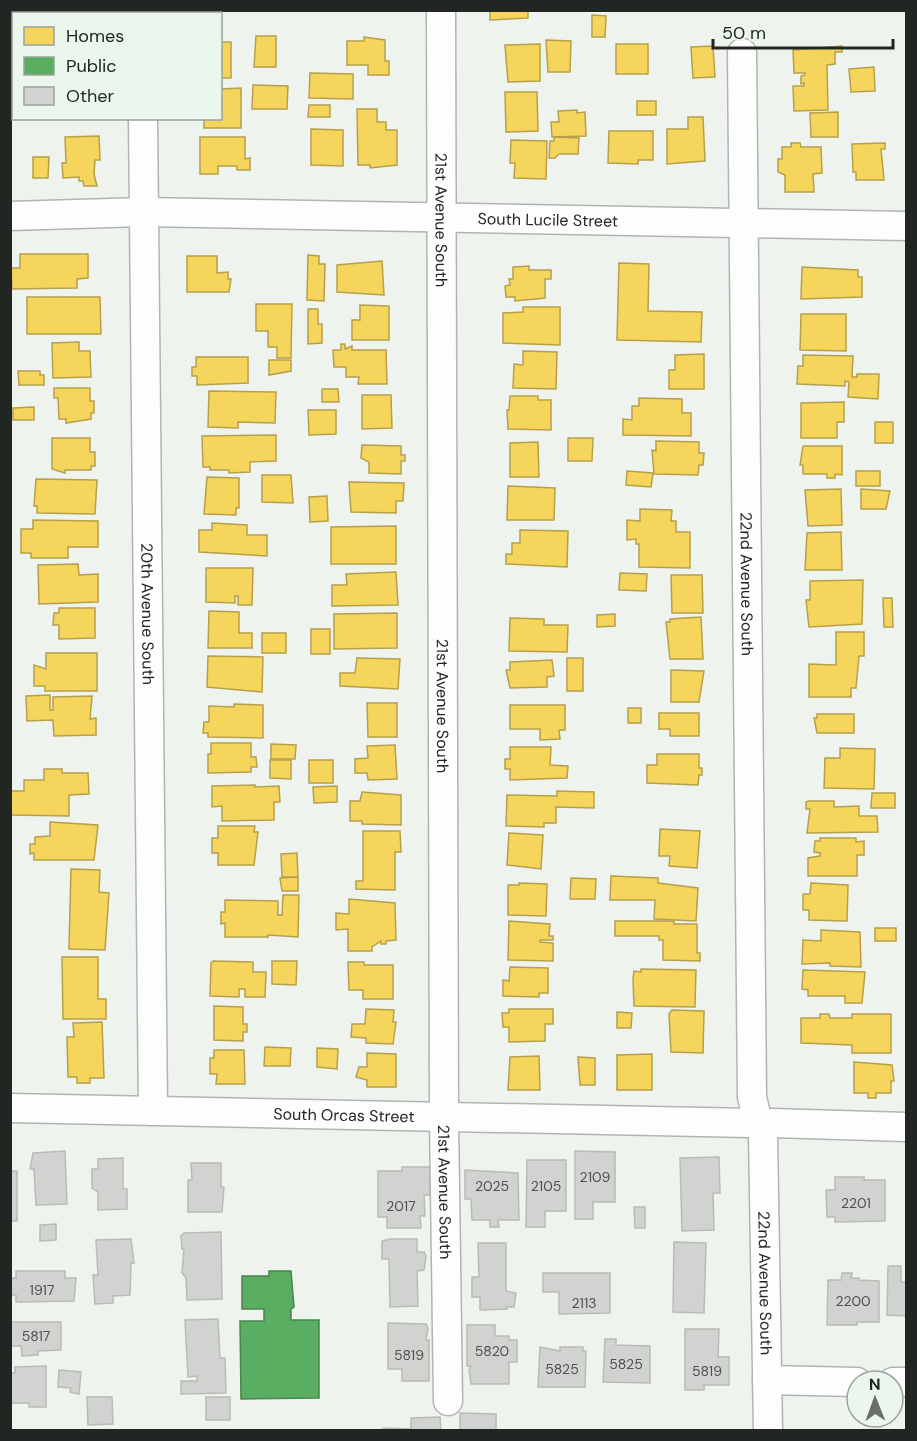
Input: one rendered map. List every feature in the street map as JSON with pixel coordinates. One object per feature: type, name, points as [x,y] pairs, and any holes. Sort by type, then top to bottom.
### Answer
[{"type":"street","name":"21st Avenue South","points":[[441,10],[444,1117],[448,1401]]},
{"type":"street","name":"22nd Avenue South","points":[[742,53],[752,1097],[760,1124],[768,1431]]},
{"type":"street","name":"20th Avenue South","points":[[143,120],[153,1111]]},
{"type":"street","name":"South Lucile Street","points":[[10,216],[144,212],[906,226]]},
{"type":"street","name":"South Orcas Street","points":[[10,1107],[906,1126]]},
{"type":"street","points":[[767,1380],[845,1382]]},
{"type":"building: Homes","points":[[490,10],[528,10],[528,18],[490,20]]},
{"type":"building: Homes","points":[[592,15],[606,16],[605,37],[592,37]]},
{"type":"building: Homes","points":[[11,36],[12,36],[12,72]]},
{"type":"building: Homes","points":[[256,36],[276,36],[276,67],[254,67]]},
{"type":"building: Homes","points":[[364,37],[385,40],[385,61],[389,61],[389,75],[368,75],[368,65],[347,65],[347,41],[364,41]]},
{"type":"building: Homes","points":[[546,40],[571,41],[570,72],[548,72]]},
{"type":"building: Homes","points":[[222,42],[231,42],[231,78],[222,78]]},
{"type":"building: Homes","points":[[540,44],[540,81],[508,82],[505,45]]},
{"type":"building: Homes","points":[[616,44],[648,44],[648,74],[616,74]]},
{"type":"building: Homes","points":[[713,46],[715,77],[693,78],[691,47]]},
{"type":"building: Homes","points":[[842,46],[842,52],[835,52],[835,64],[827,65],[828,110],[794,111],[793,86],[804,86],[804,83],[801,84],[801,76],[805,73],[794,73],[793,50]]},
{"type":"building: Homes","points":[[874,67],[875,91],[851,92],[849,69]]},
{"type":"building: Homes","points":[[310,73],[353,74],[353,99],[309,98]]},
{"type":"building: Homes","points":[[253,85],[288,86],[287,109],[252,109]]},
{"type":"building: Homes","points":[[241,88],[241,128],[204,128],[204,120],[222,120],[222,89]]},
{"type":"building: Homes","points":[[505,92],[537,92],[538,131],[506,132]]},
{"type":"building: Homes","points":[[637,101],[656,101],[656,115],[637,115]]},
{"type":"building: Homes","points":[[309,105],[330,105],[330,117],[308,117]]},
{"type":"building: Homes","points":[[357,109],[377,109],[377,122],[386,122],[386,130],[397,130],[397,165],[370,168],[370,165],[358,165]]},
{"type":"building: Homes","points":[[577,110],[577,113],[585,112],[586,136],[552,137],[551,122],[559,122],[558,111]]},
{"type":"building: Homes","points":[[838,112],[838,137],[811,137],[810,113]]},
{"type":"building: Homes","points":[[688,117],[703,117],[705,161],[667,164],[667,129],[688,129]]},
{"type":"building: Homes","points":[[311,129],[343,130],[343,166],[311,165]]},
{"type":"building: Homes","points":[[609,131],[653,131],[653,160],[638,160],[638,164],[608,163]]},
{"type":"building: Homes","points":[[99,136],[100,160],[95,160],[94,174],[97,186],[84,186],[83,181],[79,181],[79,177],[63,178],[62,163],[66,163],[65,137]]},
{"type":"building: Homes","points":[[200,137],[245,137],[245,159],[250,158],[250,170],[237,170],[237,166],[218,166],[218,174],[200,174]]},
{"type":"building: Homes","points":[[554,137],[579,138],[578,154],[559,154],[555,158],[549,158],[550,141],[554,141]]},
{"type":"building: Homes","points":[[511,140],[547,141],[546,179],[514,178],[515,163],[510,163]]},
{"type":"building: Homes","points":[[791,143],[800,143],[801,147],[821,147],[822,173],[813,174],[814,192],[785,192],[785,175],[778,172],[778,159],[782,159],[782,147],[791,147]]},
{"type":"building: Homes","points":[[885,143],[885,149],[881,149],[884,180],[856,180],[856,172],[853,172],[852,144]]},
{"type":"building: Homes","points":[[33,157],[49,157],[48,178],[33,178]]},
{"type":"building: Homes","points":[[20,254],[88,254],[88,278],[77,279],[77,288],[12,289],[11,268],[20,268]]},
{"type":"building: Homes","points":[[308,255],[319,256],[319,264],[325,264],[324,301],[307,300]]},
{"type":"building: Homes","points":[[187,256],[217,256],[217,273],[228,272],[228,279],[231,279],[229,292],[187,292]]},
{"type":"building: Homes","points":[[382,261],[384,295],[337,292],[337,265]]},
{"type":"building: Homes","points":[[619,263],[649,264],[648,311],[702,312],[701,342],[617,340]]},
{"type":"building: Homes","points":[[529,266],[529,270],[551,270],[551,279],[545,279],[545,298],[515,301],[515,297],[506,297],[505,286],[510,285],[509,279],[513,279],[513,267]]},
{"type":"building: Homes","points":[[802,267],[858,270],[858,277],[862,277],[862,297],[801,299]]},
{"type":"building: Homes","points":[[27,297],[100,297],[101,334],[27,334]]},
{"type":"building: Homes","points":[[256,304],[292,304],[291,358],[277,358],[277,347],[268,347],[268,331],[256,331]]},
{"type":"building: Homes","points":[[360,305],[389,306],[389,340],[352,340],[352,320],[360,320]]},
{"type":"building: Homes","points":[[523,307],[560,307],[560,345],[503,343],[503,313],[523,312]]},
{"type":"building: Homes","points":[[308,309],[318,309],[318,324],[322,324],[322,343],[308,344]]},
{"type":"building: Homes","points":[[801,314],[846,314],[846,351],[800,350]]},
{"type":"building: Homes","points":[[79,342],[79,351],[90,351],[91,377],[53,378],[52,343]]},
{"type":"building: Homes","points":[[341,344],[345,344],[345,349],[352,346],[352,350],[386,350],[387,384],[358,384],[359,377],[346,377],[346,367],[334,367],[333,350],[341,350]]},
{"type":"building: Homes","points":[[523,351],[557,352],[556,389],[513,388],[514,364],[523,365]]},
{"type":"building: Homes","points":[[704,354],[704,389],[669,389],[669,370],[675,370],[675,355]]},
{"type":"building: Homes","points":[[803,355],[853,356],[852,377],[857,377],[857,374],[879,374],[878,399],[848,397],[849,382],[845,381],[845,386],[797,384],[798,366],[803,366]]},
{"type":"building: Homes","points":[[196,357],[248,357],[248,383],[197,385],[197,376],[192,376],[192,367],[196,367]]},
{"type":"building: Homes","points":[[269,360],[291,360],[291,371],[269,375]]},
{"type":"building: Homes","points":[[18,371],[40,371],[40,375],[44,375],[44,385],[19,385]]},
{"type":"building: Homes","points":[[54,388],[90,388],[90,401],[94,401],[94,413],[91,413],[91,419],[66,423],[66,419],[59,419],[58,398],[54,398]]},
{"type":"building: Homes","points":[[322,389],[338,389],[339,402],[322,402]]},
{"type":"building: Homes","points":[[209,391],[276,392],[275,423],[238,422],[238,428],[208,427]]},
{"type":"building: Homes","points":[[362,395],[391,395],[392,428],[362,429]]},
{"type":"building: Homes","points":[[510,396],[538,396],[538,400],[551,400],[551,430],[508,429],[507,410],[509,410]]},
{"type":"building: Homes","points":[[639,398],[682,399],[682,413],[691,413],[691,436],[623,435],[623,419],[632,420],[632,406],[639,406]]},
{"type":"building: Homes","points":[[844,402],[844,422],[837,422],[837,438],[801,438],[801,403]]},
{"type":"building: Homes","points":[[34,407],[34,420],[13,420],[13,408]]},
{"type":"building: Homes","points":[[308,410],[336,410],[336,434],[309,435]]},
{"type":"building: Homes","points":[[875,422],[893,422],[893,443],[875,443]]},
{"type":"building: Homes","points":[[276,435],[276,461],[250,462],[250,472],[229,473],[229,470],[210,470],[210,467],[203,467],[202,436]]},
{"type":"building: Homes","points":[[52,438],[90,438],[90,452],[95,452],[95,466],[91,466],[91,470],[65,470],[65,473],[52,469]]},
{"type":"building: Homes","points":[[568,438],[593,438],[592,461],[568,461]]},
{"type":"building: Homes","points":[[656,441],[699,442],[699,453],[704,453],[703,465],[699,465],[698,475],[654,474],[652,450],[656,451]]},
{"type":"building: Homes","points":[[538,442],[539,477],[510,477],[510,443]]},
{"type":"building: Homes","points":[[362,445],[401,446],[401,455],[405,455],[405,461],[401,461],[401,474],[369,473],[369,462],[361,458]]},
{"type":"building: Homes","points":[[803,446],[842,446],[842,475],[835,474],[835,478],[827,478],[827,474],[803,474],[803,465],[800,465]]},
{"type":"building: Homes","points":[[627,471],[653,473],[651,487],[626,485]]},
{"type":"building: Homes","points":[[856,471],[880,471],[880,486],[856,486]]},
{"type":"building: Homes","points":[[262,475],[291,475],[293,503],[262,502]]},
{"type":"building: Homes","points":[[207,477],[239,478],[239,508],[236,508],[236,515],[204,514]]},
{"type":"building: Homes","points":[[36,479],[97,480],[95,514],[37,513],[37,506],[34,506]]},
{"type":"building: Homes","points":[[349,482],[404,483],[403,501],[396,501],[396,513],[351,512]]},
{"type":"building: Homes","points":[[508,486],[555,488],[554,520],[507,520]]},
{"type":"building: Homes","points":[[841,489],[842,525],[808,526],[805,490]]},
{"type":"building: Homes","points":[[861,489],[890,491],[886,509],[861,509]]},
{"type":"building: Homes","points":[[327,496],[328,521],[310,522],[309,497]]},
{"type":"building: Homes","points":[[640,509],[672,510],[671,521],[676,521],[676,532],[690,532],[690,568],[639,567],[639,544],[636,544],[636,539],[627,540],[627,520],[640,521]]},
{"type":"building: Homes","points":[[33,520],[98,521],[98,547],[68,547],[68,558],[31,558],[31,553],[21,553],[21,529],[33,529]]},
{"type":"building: Homes","points":[[212,523],[247,525],[247,535],[267,535],[267,556],[199,552],[199,530],[212,530]]},
{"type":"building: Homes","points":[[396,526],[396,564],[331,564],[331,527]]},
{"type":"building: Homes","points":[[520,530],[568,531],[567,567],[506,564],[506,554],[512,554],[512,543],[520,543]]},
{"type":"building: Homes","points":[[841,532],[842,570],[805,570],[807,533]]},
{"type":"building: Homes","points":[[78,564],[79,575],[98,574],[98,602],[39,604],[38,565]]},
{"type":"building: Homes","points":[[206,568],[253,568],[252,605],[238,605],[238,596],[235,596],[235,603],[206,602]]},
{"type":"building: Homes","points":[[396,572],[398,605],[332,606],[332,585],[347,585],[346,574]]},
{"type":"building: Homes","points":[[620,573],[647,574],[646,591],[619,590]]},
{"type":"building: Homes","points":[[671,575],[702,575],[703,613],[672,613]]},
{"type":"building: Homes","points":[[863,580],[862,624],[809,627],[806,600],[810,600],[810,581]]},
{"type":"building: Homes","points":[[883,598],[892,598],[893,627],[884,627]]},
{"type":"building: Homes","points":[[59,608],[95,608],[95,638],[59,639],[59,625],[53,625],[54,613],[59,613]]},
{"type":"building: Homes","points":[[209,611],[239,612],[239,633],[252,633],[252,648],[208,648]]},
{"type":"building: Homes","points":[[397,613],[397,648],[334,649],[334,614]]},
{"type":"building: Homes","points":[[615,614],[615,626],[597,627],[597,615]]},
{"type":"building: Homes","points":[[701,617],[703,659],[670,659],[666,622],[670,622],[670,619]]},
{"type":"building: Homes","points":[[510,618],[544,619],[544,625],[568,625],[567,652],[509,651]]},
{"type":"building: Homes","points":[[311,629],[330,629],[330,654],[311,654]]},
{"type":"building: Homes","points":[[836,632],[864,632],[864,656],[859,656],[856,688],[851,688],[851,697],[809,697],[809,664],[836,665]]},
{"type":"building: Homes","points":[[262,633],[286,633],[286,653],[262,653]]},
{"type":"building: Homes","points":[[46,653],[97,653],[97,691],[45,691],[45,686],[34,686],[34,665],[46,669]]},
{"type":"building: Homes","points":[[208,656],[263,657],[262,692],[207,687]]},
{"type":"building: Homes","points":[[357,658],[400,659],[398,689],[340,686],[340,673],[355,673]]},
{"type":"building: Homes","points":[[567,658],[583,658],[583,691],[567,691]]},
{"type":"building: Homes","points":[[552,660],[554,676],[547,677],[547,687],[510,688],[506,670],[510,670],[510,662]]},
{"type":"building: Homes","points":[[671,670],[704,671],[699,702],[671,702]]},
{"type":"building: Homes","points":[[50,695],[50,710],[53,710],[53,697],[92,696],[90,719],[96,718],[96,735],[54,736],[53,720],[27,721],[26,696]]},
{"type":"building: Homes","points":[[367,703],[397,703],[397,737],[368,737]]},
{"type":"building: Homes","points":[[234,704],[263,705],[263,738],[208,737],[208,733],[203,733],[204,722],[209,722],[209,706],[234,707]]},
{"type":"building: Homes","points":[[510,705],[565,705],[565,730],[559,730],[560,739],[540,740],[540,729],[510,729]]},
{"type":"building: Homes","points":[[628,708],[641,708],[641,723],[628,723]]},
{"type":"building: Homes","points":[[659,713],[699,713],[699,736],[670,736],[670,729],[659,729]]},
{"type":"building: Homes","points":[[817,714],[854,714],[854,733],[817,733],[814,718],[817,718]]},
{"type":"building: Homes","points":[[211,743],[251,743],[251,757],[256,757],[257,767],[251,767],[251,772],[208,773],[208,754],[211,754]]},
{"type":"building: Homes","points":[[271,744],[296,745],[295,759],[271,759]]},
{"type":"building: Homes","points":[[395,745],[397,779],[368,780],[367,773],[355,773],[355,759],[368,758],[367,746]]},
{"type":"building: Homes","points":[[510,747],[551,747],[550,765],[568,766],[567,778],[510,780],[510,769],[505,769],[505,759],[510,759]]},
{"type":"building: Homes","points":[[840,748],[875,749],[874,789],[824,788],[825,758],[840,758]]},
{"type":"building: Homes","points":[[657,754],[699,754],[699,768],[702,768],[702,775],[699,775],[698,785],[647,783],[647,765],[657,765]]},
{"type":"building: Homes","points":[[270,760],[291,760],[291,779],[270,778]]},
{"type":"building: Homes","points":[[309,760],[333,760],[333,783],[309,783]]},
{"type":"building: Homes","points":[[44,769],[62,769],[62,773],[88,773],[89,794],[69,795],[69,816],[10,815],[10,791],[24,791],[24,780],[44,780]]},
{"type":"building: Homes","points":[[255,785],[255,787],[279,786],[280,802],[274,802],[274,820],[222,821],[222,806],[212,807],[212,786]]},
{"type":"building: Homes","points":[[337,786],[337,802],[314,803],[313,787]]},
{"type":"building: Homes","points":[[557,791],[594,792],[594,808],[556,807],[556,823],[544,823],[544,827],[506,826],[507,795],[557,796]]},
{"type":"building: Homes","points":[[362,792],[401,795],[401,825],[362,824],[362,821],[350,821],[350,801],[360,801]]},
{"type":"building: Homes","points":[[872,793],[895,793],[895,808],[871,808]]},
{"type":"building: Homes","points":[[834,801],[834,807],[859,806],[859,816],[877,816],[878,832],[807,833],[810,809],[806,809],[806,802]]},
{"type":"building: Homes","points":[[50,822],[98,825],[94,860],[34,860],[34,853],[30,854],[30,844],[35,844],[35,837],[50,836]]},
{"type":"building: Homes","points":[[218,826],[255,826],[254,832],[258,832],[254,865],[218,865],[218,853],[212,853],[212,838],[218,838]]},
{"type":"building: Homes","points":[[660,829],[700,831],[697,868],[669,866],[670,856],[659,856]]},
{"type":"building: Homes","points":[[363,831],[400,831],[401,852],[395,852],[395,890],[356,889],[356,881],[363,881]]},
{"type":"building: Homes","points":[[509,833],[543,835],[541,869],[507,865]]},
{"type":"building: Homes","points":[[820,838],[856,838],[856,842],[864,841],[864,855],[857,855],[857,876],[808,876],[808,858],[820,856],[820,853],[814,852],[815,841],[820,841]]},
{"type":"building: Homes","points":[[297,853],[298,877],[282,877],[281,854]]},
{"type":"building: Homes","points":[[71,869],[100,870],[99,892],[109,893],[105,950],[69,949]]},
{"type":"building: Homes","points":[[611,876],[658,878],[658,883],[698,888],[696,921],[654,919],[655,900],[610,900]]},
{"type":"building: Homes","points":[[298,877],[298,891],[282,891],[280,878]]},
{"type":"building: Homes","points":[[571,878],[596,879],[595,899],[570,899]]},
{"type":"building: Homes","points":[[519,883],[547,884],[546,916],[508,915],[508,885],[519,885]]},
{"type":"building: Homes","points":[[811,883],[848,885],[847,921],[809,920],[809,910],[803,910],[803,894],[810,894]]},
{"type":"building: Homes","points":[[283,895],[299,895],[298,937],[268,935],[268,937],[225,937],[225,923],[221,924],[221,912],[225,912],[225,900],[278,901],[278,915],[282,915]]},
{"type":"building: Homes","points":[[349,899],[395,903],[396,940],[386,941],[386,944],[381,944],[381,941],[372,947],[372,951],[348,951],[348,929],[336,930],[336,913],[349,914]]},
{"type":"building: Homes","points":[[509,921],[550,924],[549,936],[553,936],[553,940],[540,940],[540,942],[553,943],[553,961],[508,960]]},
{"type":"building: Homes","points":[[615,921],[674,921],[674,924],[697,924],[697,953],[700,953],[700,961],[663,960],[663,940],[659,940],[659,936],[615,936]]},
{"type":"building: Homes","points":[[875,928],[896,928],[896,941],[875,941]]},
{"type":"building: Homes","points":[[821,930],[860,932],[861,967],[830,966],[830,963],[802,964],[803,940],[821,941]]},
{"type":"building: Homes","points":[[62,957],[98,957],[98,999],[106,999],[106,1019],[63,1019]]},
{"type":"building: Homes","points":[[213,961],[253,962],[253,972],[266,972],[265,997],[245,997],[245,989],[239,989],[239,997],[210,996],[211,963]]},
{"type":"building: Homes","points":[[272,961],[297,961],[296,985],[272,984]]},
{"type":"building: Homes","points":[[348,962],[364,962],[364,965],[393,965],[393,999],[363,999],[363,990],[349,990]]},
{"type":"building: Homes","points":[[510,967],[548,968],[548,993],[539,993],[539,997],[503,996],[503,980],[509,981]]},
{"type":"building: Homes","points":[[641,969],[696,970],[695,1007],[634,1006],[634,971],[641,972]]},
{"type":"building: Homes","points":[[803,970],[865,972],[862,1003],[845,1003],[845,996],[808,996],[808,990],[802,989]]},
{"type":"building: Homes","points":[[214,1006],[243,1007],[243,1024],[247,1024],[247,1032],[243,1032],[243,1041],[214,1040]]},
{"type":"building: Homes","points":[[366,1009],[394,1010],[393,1022],[396,1022],[393,1044],[366,1043],[366,1038],[351,1037],[352,1024],[365,1024]]},
{"type":"building: Homes","points":[[509,1009],[553,1009],[553,1024],[545,1024],[545,1041],[509,1042],[509,1027],[503,1027],[502,1013],[509,1013]]},
{"type":"building: Homes","points":[[672,1010],[704,1011],[703,1053],[671,1052],[669,1014]]},
{"type":"building: Homes","points":[[617,1012],[632,1013],[631,1028],[617,1028]]},
{"type":"building: Homes","points":[[820,1014],[829,1014],[830,1018],[852,1018],[852,1014],[891,1014],[891,1053],[852,1053],[852,1045],[801,1043],[801,1018],[820,1018]]},
{"type":"building: Homes","points":[[102,1022],[104,1078],[90,1078],[90,1083],[77,1083],[77,1077],[68,1077],[67,1037],[74,1037],[73,1023]]},
{"type":"building: Homes","points":[[265,1047],[291,1048],[290,1066],[264,1066]]},
{"type":"building: Homes","points":[[317,1048],[338,1049],[337,1069],[317,1067]]},
{"type":"building: Homes","points":[[214,1050],[244,1050],[245,1084],[216,1084],[217,1074],[210,1074],[210,1058],[214,1058]]},
{"type":"building: Homes","points":[[367,1053],[396,1054],[396,1087],[367,1087],[367,1080],[356,1077],[359,1067],[367,1067]]},
{"type":"building: Homes","points":[[652,1054],[652,1090],[617,1090],[617,1055]]},
{"type":"building: Homes","points":[[539,1056],[540,1090],[508,1090],[510,1057]]},
{"type":"building: Homes","points":[[578,1057],[595,1058],[595,1085],[580,1085]]},
{"type":"building: Homes","points":[[854,1062],[892,1065],[894,1081],[891,1081],[891,1093],[876,1093],[876,1098],[868,1098],[868,1093],[854,1093]]},
{"type":"building: Public","points":[[269,1271],[291,1271],[294,1307],[291,1309],[291,1320],[319,1320],[319,1398],[241,1399],[240,1321],[264,1321],[264,1309],[242,1309],[242,1276],[269,1276]]},
{"type":"building: Other","points":[[65,1151],[67,1204],[36,1205],[34,1169],[30,1169],[33,1153]]},
{"type":"building: Other","points":[[575,1151],[615,1152],[615,1202],[593,1202],[593,1219],[575,1219]]},
{"type":"building: Other","points":[[719,1157],[720,1193],[713,1193],[714,1230],[682,1231],[680,1158]]},
{"type":"building: Other","points":[[123,1158],[123,1189],[127,1189],[127,1209],[98,1210],[98,1192],[92,1188],[92,1169],[98,1169],[98,1159]]},
{"type":"building: Other","points":[[527,1160],[566,1160],[566,1211],[545,1211],[545,1227],[526,1227]]},
{"type":"building: Other","points":[[191,1163],[221,1163],[221,1187],[224,1187],[222,1212],[188,1212],[188,1180],[192,1180]]},
{"type":"building: Other","points":[[402,1167],[430,1167],[430,1195],[424,1195],[425,1216],[420,1216],[421,1228],[387,1228],[387,1217],[378,1217],[378,1171],[402,1171]]},
{"type":"building: Other","points":[[465,1170],[518,1173],[519,1220],[498,1220],[499,1227],[490,1227],[490,1220],[472,1220],[471,1199],[465,1199]]},
{"type":"building: Other","points":[[10,1171],[17,1171],[17,1221],[10,1221]]},
{"type":"building: Other","points":[[835,1177],[885,1180],[885,1221],[835,1222],[835,1217],[827,1217],[826,1190],[835,1190]]},
{"type":"building: Other","points":[[634,1207],[645,1207],[645,1228],[635,1228]]},
{"type":"building: Other","points":[[56,1224],[56,1240],[40,1241],[40,1225]]},
{"type":"building: Other","points":[[221,1232],[222,1299],[187,1300],[186,1278],[182,1273],[184,1249],[182,1249],[181,1236],[184,1233]]},
{"type":"building: Other","points":[[131,1239],[134,1263],[131,1263],[130,1295],[113,1296],[113,1303],[95,1304],[93,1275],[98,1275],[96,1240]]},
{"type":"building: Other","points":[[417,1239],[417,1252],[424,1252],[426,1256],[424,1270],[417,1271],[418,1306],[390,1307],[389,1259],[382,1259],[382,1241]]},
{"type":"building: Other","points":[[674,1242],[706,1243],[704,1313],[673,1312]]},
{"type":"building: Other","points":[[478,1243],[506,1243],[506,1291],[516,1293],[514,1307],[480,1310],[480,1297],[472,1297],[472,1277],[479,1277]]},
{"type":"building: Other","points":[[888,1266],[901,1266],[901,1282],[906,1282],[906,1316],[887,1315]]},
{"type":"building: Other","points":[[16,1271],[65,1271],[65,1278],[76,1278],[74,1301],[16,1302],[16,1295],[10,1295],[10,1278],[16,1278]]},
{"type":"building: Other","points":[[543,1273],[610,1273],[610,1313],[559,1314],[559,1292],[543,1292]]},
{"type":"building: Other","points":[[842,1273],[852,1273],[851,1278],[859,1278],[859,1280],[879,1281],[879,1322],[827,1325],[828,1280],[841,1280]]},
{"type":"building: Other","points":[[218,1319],[220,1358],[225,1358],[226,1393],[181,1394],[181,1381],[197,1381],[197,1376],[188,1377],[185,1320]]},
{"type":"building: Other","points":[[11,1322],[61,1322],[61,1350],[38,1351],[38,1355],[22,1356],[21,1346],[10,1346]]},
{"type":"building: Other","points":[[388,1323],[426,1324],[428,1328],[426,1340],[429,1340],[429,1381],[402,1381],[402,1369],[388,1369]]},
{"type":"building: Other","points":[[467,1325],[495,1325],[495,1336],[509,1336],[509,1340],[517,1340],[517,1362],[509,1362],[509,1384],[471,1384],[469,1370],[471,1366],[467,1366]]},
{"type":"building: Other","points":[[685,1329],[719,1329],[718,1357],[729,1357],[729,1385],[704,1385],[704,1390],[685,1390]]},
{"type":"building: Other","points":[[605,1339],[616,1339],[616,1345],[650,1346],[650,1383],[603,1382]]},
{"type":"building: Other","points":[[540,1347],[560,1351],[560,1347],[583,1347],[583,1351],[586,1351],[585,1387],[538,1387]]},
{"type":"building: Other","points":[[46,1366],[46,1407],[29,1407],[29,1403],[10,1403],[10,1373],[15,1373],[15,1367]]},
{"type":"building: Other","points":[[59,1370],[81,1372],[79,1394],[70,1392],[71,1388],[58,1387]]},
{"type":"building: Other","points":[[87,1397],[112,1397],[113,1424],[88,1425]]},
{"type":"building: Other","points":[[206,1397],[230,1397],[230,1420],[206,1420]]},
{"type":"building: Other","points":[[460,1413],[496,1414],[496,1430],[460,1430]]},
{"type":"building: Other","points":[[440,1417],[441,1430],[381,1430],[384,1428],[411,1429],[411,1418]]}]
